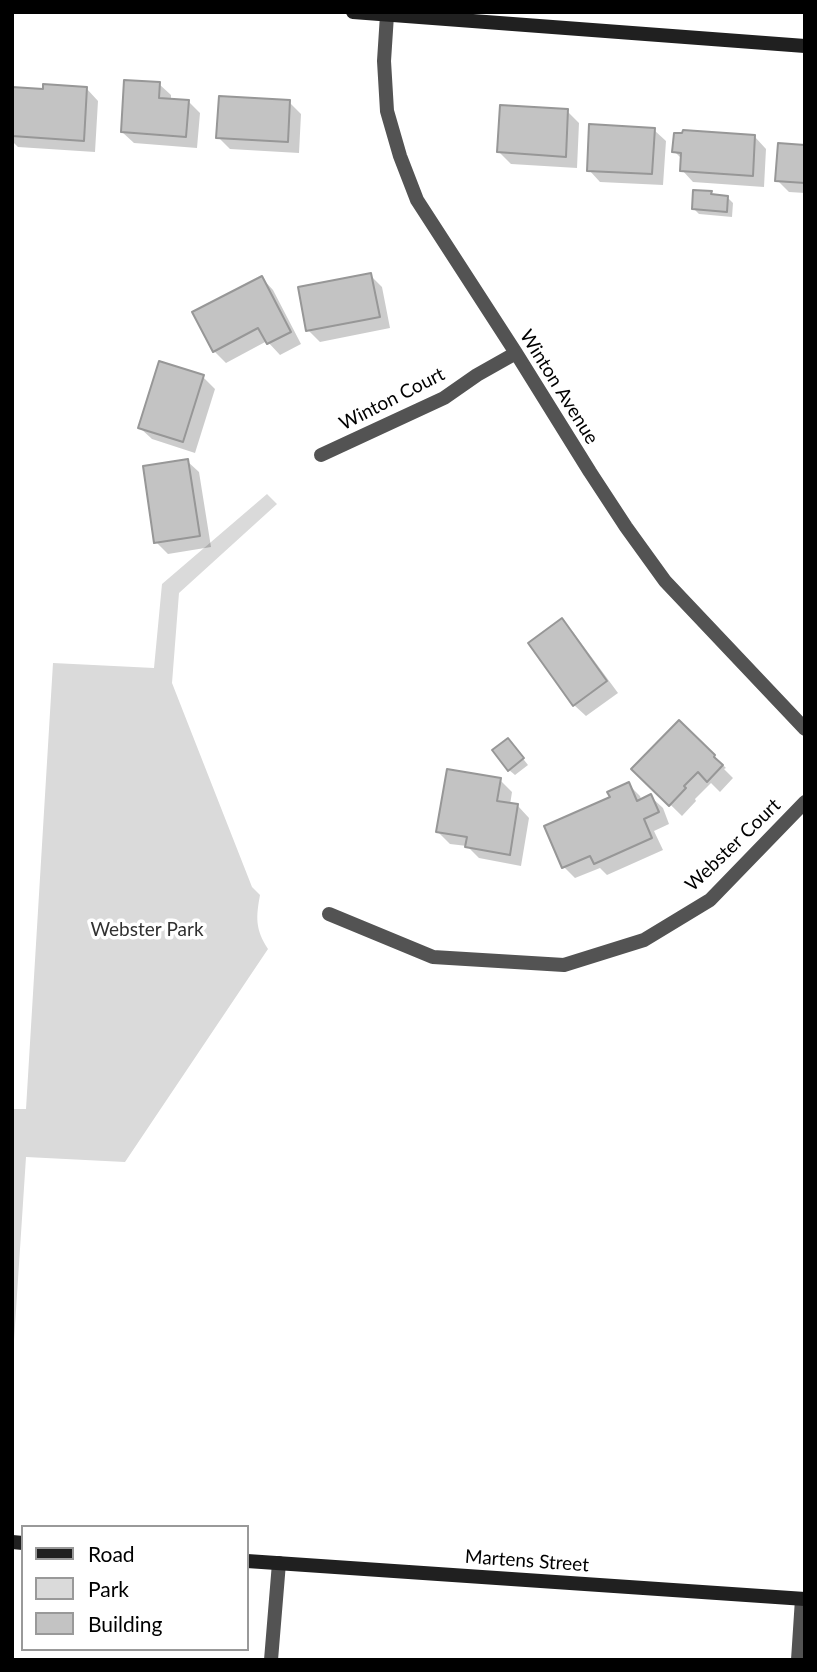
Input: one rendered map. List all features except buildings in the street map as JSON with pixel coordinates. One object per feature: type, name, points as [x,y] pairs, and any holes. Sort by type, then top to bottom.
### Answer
[{"type":"street","points":[[353,12],[805,46]]},
{"type":"street","name":"Winton Avenue","points":[[387,15],[384,61],[387,111],[417,200],[626,527],[665,580],[805,729]]},
{"type":"street","name":"Winton Court","points":[[321,456],[444,398],[516,353]]},
{"type":"street","name":"Webster Court","points":[[329,914],[433,957],[564,965],[644,940],[710,900],[805,802]]},
{"type":"street","name":"Martens Street","points":[[248,1561],[803,1599]]},
{"type":"street","points":[[271,1660],[279,1563]]},
{"type":"street","points":[[798,1660],[803,1599]]},
{"type":"green space","name":"Webster Park","points":[[267,494],[277,504],[179,593],[172,683],[252,887],[260,895],[258,923],[268,949],[125,1162],[26,1157],[12,1371],[12,1109],[26,1109],[53,663],[154,668],[162,584]]}]
